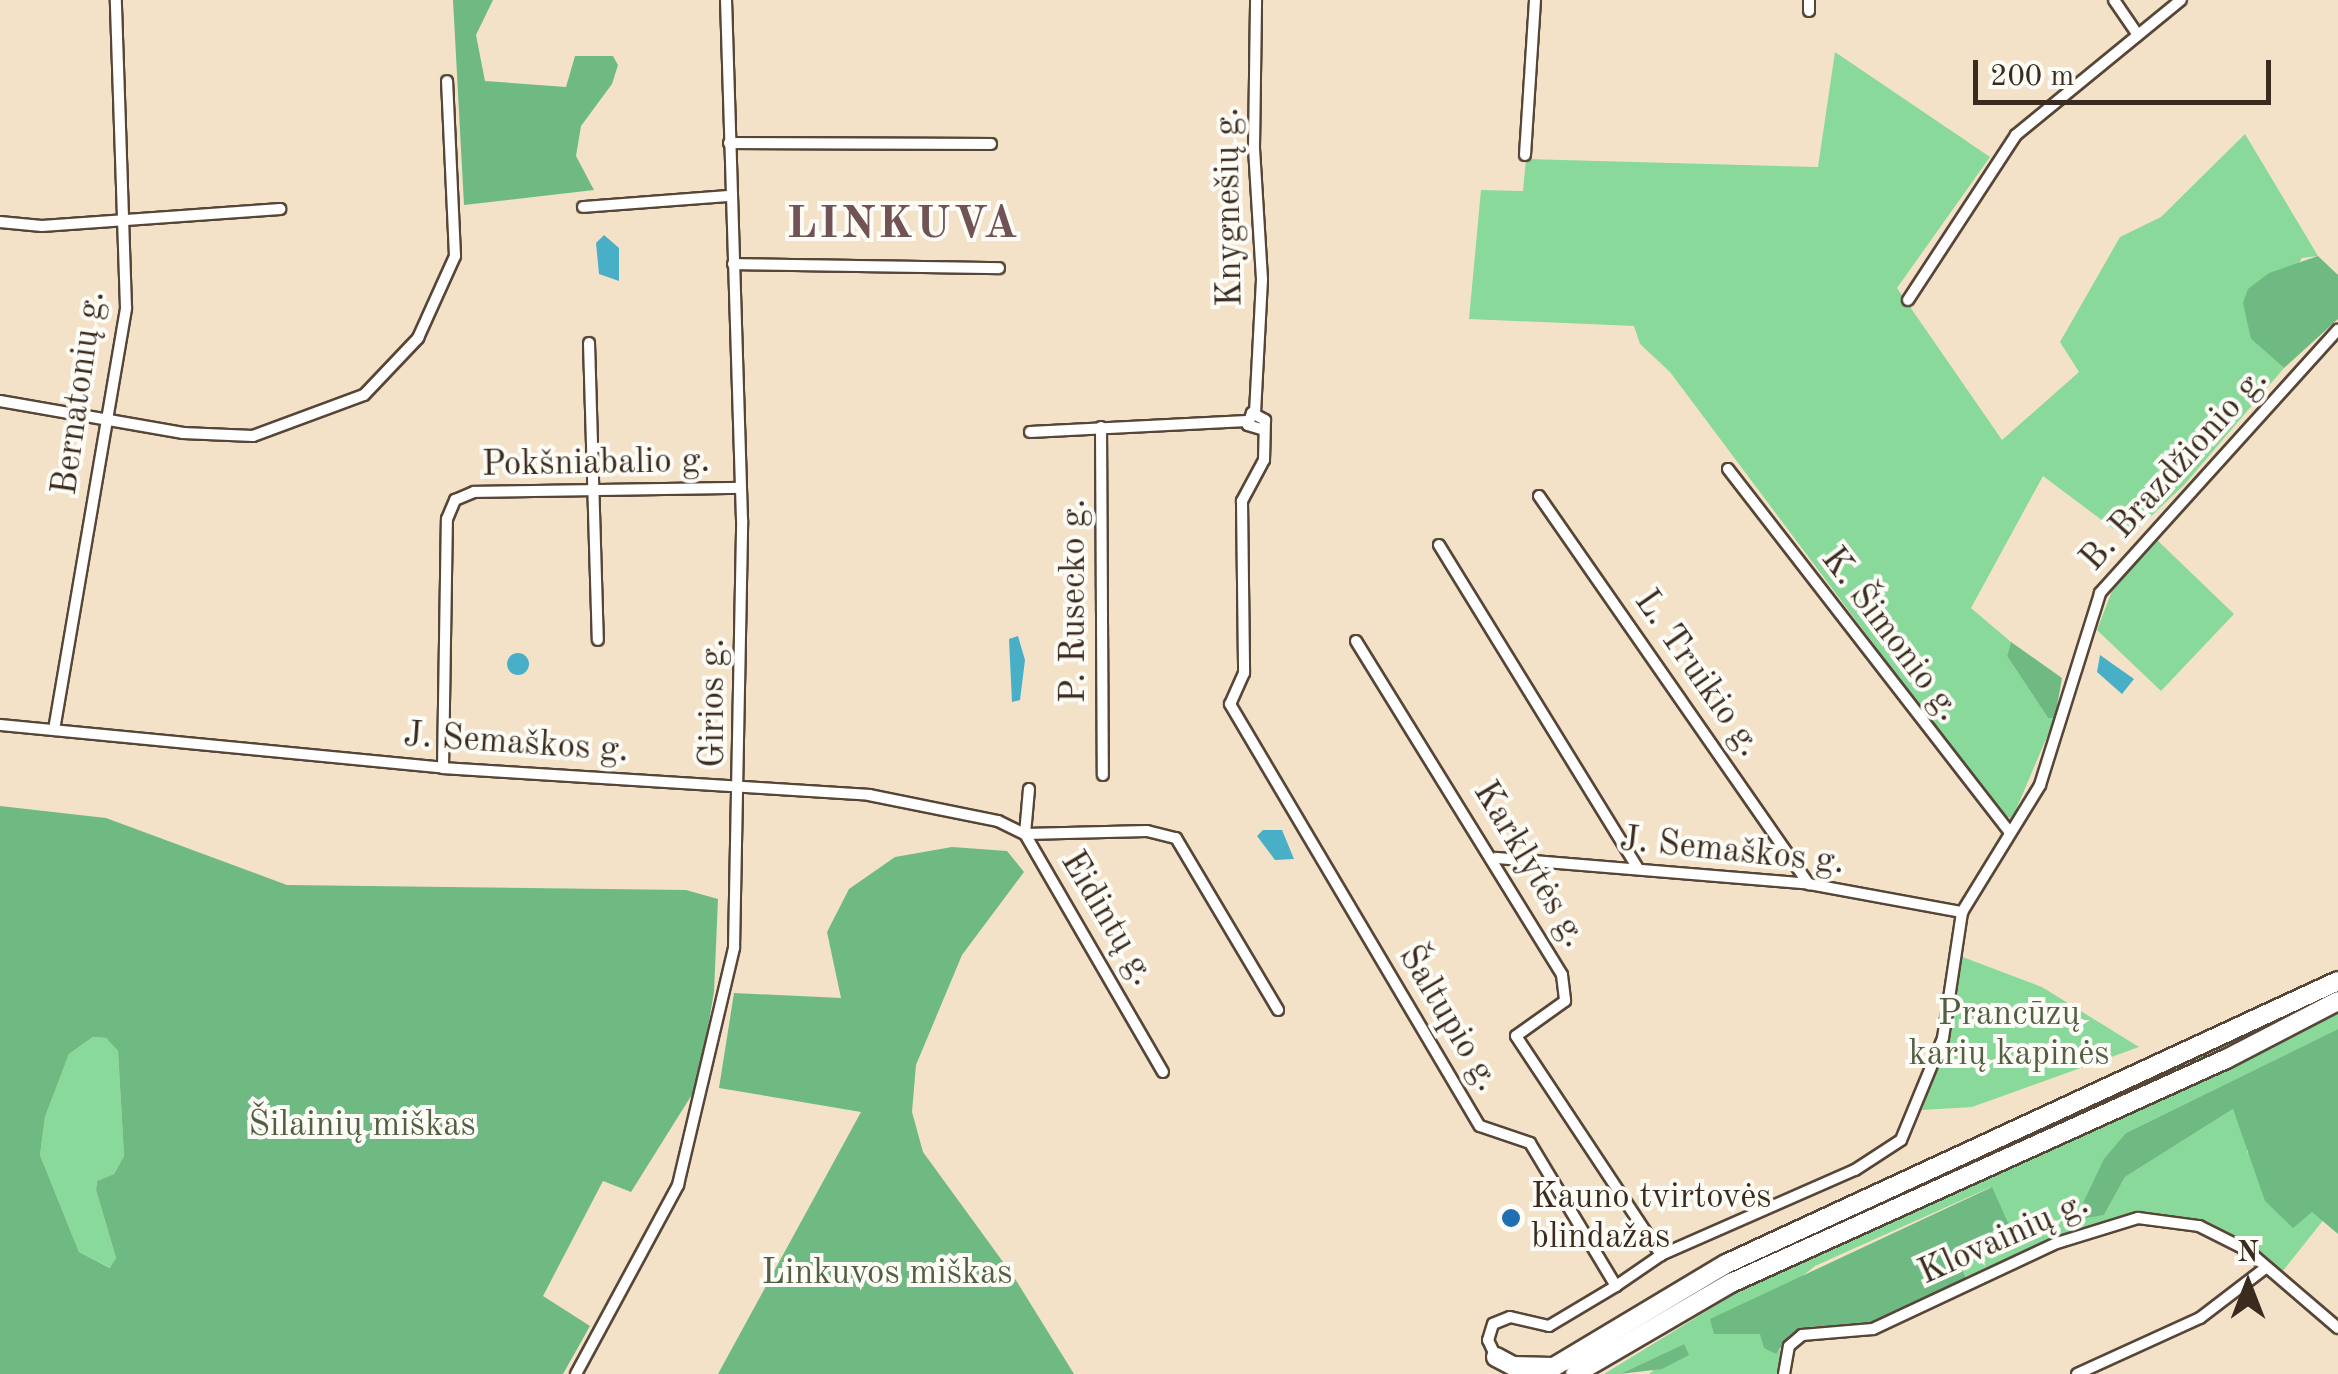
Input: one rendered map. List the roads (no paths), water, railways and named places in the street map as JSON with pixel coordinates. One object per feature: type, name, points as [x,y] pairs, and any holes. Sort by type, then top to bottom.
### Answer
[{"type":"highway","points":[[1498,1366],[1548,1370],[1726,1264],[2338,980]]},
{"type":"highway","points":[[1575,1374],[1623,1343],[1792,1253],[2226,1059],[2338,1001]]},
{"type":"highway","points":[[1600,1374],[1623,1343]]},
{"type":"street","name":"Bernatonių g.","points":[[54,730],[126,308],[116,0]]},
{"type":"street","name":"Girios g.","points":[[576,1374],[664,1222],[693,1136],[734,948],[742,782],[740,488],[726,0]]},
{"type":"street","name":"Knygnešių g.","points":[[1230,704],[1244,673],[1242,501],[1264,460],[1264,417],[1251,417],[1262,279],[1254,148],[1256,0]]},
{"type":"street","points":[[1525,155],[1535,0]]},
{"type":"street","points":[[2114,0],[2138,35]]},
{"type":"street","points":[[1908,300],[2016,135],[2181,0]]},
{"type":"street","points":[[0,401],[254,436],[364,394],[418,338],[455,256],[446,81]]},
{"type":"street","points":[[729,142],[992,144]]},
{"type":"street","points":[[583,207],[730,196]]},
{"type":"street","points":[[0,222],[123,222],[280,208]]},
{"type":"street","points":[[732,264],[999,268]]},
{"type":"street","name":"B. Brazdžionio g.","points":[[1616,1286],[1661,1255],[1855,1170],[1902,1140],[1943,1038],[1962,912],[2049,762],[2107,580],[2338,330]]},
{"type":"street","points":[[590,343],[591,492],[598,640]]},
{"type":"street","points":[[1030,432],[1251,417]]},
{"type":"street","name":"P. Rusecko g.","points":[[1101,426],[1103,774]]},
{"type":"street","name":"K. Šimonio g.","points":[[1728,469],[2010,833]]},
{"type":"street","name":"Pokšniabalio g.","points":[[443,768],[446,536],[455,500],[474,492],[740,488]]},
{"type":"street","name":"L. Truikio g.","points":[[1539,496],[1809,884]]},
{"type":"street","points":[[1439,545],[1638,869]]},
{"type":"street","name":"Karklytės g.","points":[[1356,641],[1496,858],[1568,988],[1557,1012],[1516,1036],[1661,1255]]},
{"type":"street","name":"Šaltupio g.","points":[[1230,704],[1480,1126],[1530,1143],[1616,1286]]},
{"type":"street","name":"J. Semaškos g.","points":[[0,724],[443,768],[742,782],[902,798],[998,821],[1025,834]]},
{"type":"street","name":"Eidintų g.","points":[[1029,789],[1025,834],[1163,1072]]},
{"type":"street","points":[[1025,834],[1109,827],[1176,838],[1278,1010]]},
{"type":"street","name":"J. Semaškos g.","points":[[1496,858],[1809,884],[1962,912]]},
{"type":"street","name":"Klovainių g.","points":[[1784,1374],[1788,1346],[1802,1335],[1873,1329],[2108,1222],[2166,1218],[2199,1226],[2247,1250],[2264,1270],[2282,1278],[2338,1328]]},
{"type":"street","points":[[2077,1374],[2200,1318],[2264,1270]]},
{"type":"street","points":[[1498,1366],[1488,1331],[1501,1319],[1548,1326],[1616,1286]]},
{"type":"water","points":[[604,235],[619,248],[619,281],[599,274],[596,243]]},
{"type":"water","points":[[1018,636],[1025,660],[1020,700],[1012,702],[1009,639]]},
{"type":"water","points":[[514,653],[522,653],[529,664],[522,675],[514,675],[507,668],[507,660]]},
{"type":"water","points":[[2100,655],[2134,679],[2122,694],[2097,672]]},
{"type":"water","points":[[1263,830],[1282,830],[1294,859],[1275,860],[1257,836]]},
{"type":"place","name":"Kauno tvirtovės blindažas","points":[[1511,1218]]},
{"type":"district","name":"LINKUVA","points":[[903,226]]},
{"type":"park label","name":"Prancūzų karių kapinės","points":[[2009,1035]]},
{"type":"park label","name":"Šilainių miškas","points":[[362,1126]]},
{"type":"park label","name":"Linkuvos miškas","points":[[887,1274]]}]
